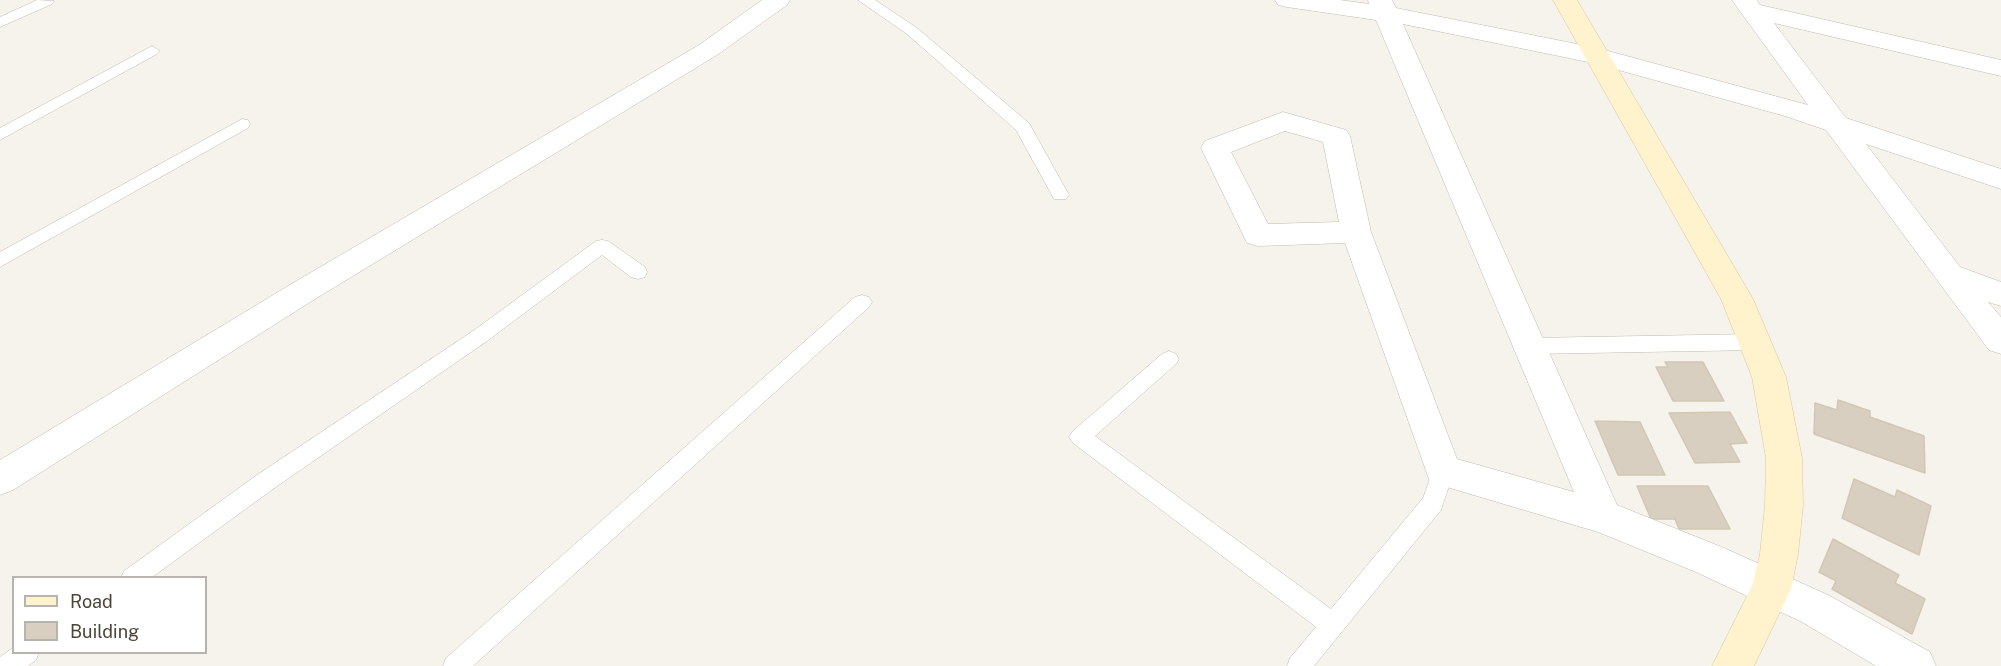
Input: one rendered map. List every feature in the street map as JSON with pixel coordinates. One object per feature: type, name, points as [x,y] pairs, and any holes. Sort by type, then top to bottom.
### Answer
[{"type":"street","points":[[0,479],[304,291],[708,50],[778,0]]},
{"type":"street","points":[[1287,0],[1383,7],[1597,56],[1836,123],[2001,179]]},
{"type":"street","points":[[1565,0],[1737,299],[1769,377],[1784,458],[1784,505],[1779,554],[1771,589],[1733,666]]},
{"type":"street","points":[[1748,5],[2001,68]]},
{"type":"street","points":[[1748,5],[1948,274],[2001,341]]},
{"type":"street","points":[[1383,7],[1603,518]]},
{"type":"street","points":[[1356,232],[1258,235],[1215,148],[1283,121],[1336,136],[1356,232],[1443,471],[1603,518],[1710,560],[1816,609],[1915,666]]},
{"type":"street","points":[[1948,274],[2001,294]]},
{"type":"lane","points":[[865,0],[912,31],[1023,127],[1060,195]]},
{"type":"lane","points":[[0,23],[47,1]]},
{"type":"lane","points":[[0,135],[152,51]]},
{"type":"lane","points":[[0,260],[242,124]]},
{"type":"lane","points":[[135,576],[265,482],[480,336],[602,246],[638,272]]},
{"type":"lane","points":[[455,666],[862,302]]},
{"type":"lane","points":[[1530,346],[1756,342]]},
{"type":"lane","points":[[1169,359],[1080,437],[1333,624]]},
{"type":"lane","points":[[1299,666],[1433,503],[1443,471]]},
{"type":"lane","points":[[8,666],[24,654]]},
{"type":"building","points":[[1665,362],[1703,362],[1724,401],[1673,401],[1656,367],[1668,367]]},
{"type":"building","points":[[1838,400],[1870,411],[1870,417],[1924,436],[1925,473],[1814,434],[1815,403],[1837,410]]},
{"type":"building","points":[[1730,412],[1747,443],[1730,444],[1740,462],[1695,463],[1669,413]]},
{"type":"building","points":[[1595,421],[1640,422],[1665,475],[1618,475]]},
{"type":"building","points":[[1854,479],[1895,497],[1897,490],[1931,506],[1919,555],[1842,518]]},
{"type":"building","points":[[1637,486],[1708,486],[1730,529],[1679,529],[1675,519],[1651,519]]},
{"type":"building","points":[[1833,539],[1899,575],[1895,583],[1925,599],[1912,634],[1832,589],[1836,581],[1819,572]]}]
